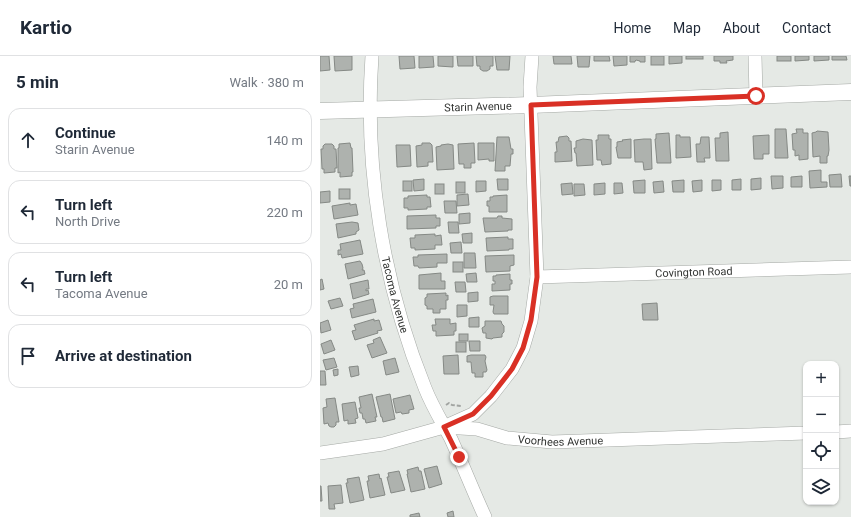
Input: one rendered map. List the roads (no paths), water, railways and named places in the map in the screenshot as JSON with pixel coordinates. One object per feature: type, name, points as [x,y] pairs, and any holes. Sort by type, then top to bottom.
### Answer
[{"type":"street","name":"Tacoma Avenue","points":[[372,56],[370,110],[376,203],[379,228],[391,278],[404,328],[428,395],[485,517]]},
{"type":"street","points":[[444,427],[473,414],[491,396],[512,369],[523,348],[531,320],[537,277],[530,87],[532,56]]},
{"type":"street","points":[[755,56],[756,96]]},
{"type":"street","name":"Starin Avenue","points":[[320,111],[531,105],[851,92]]},
{"type":"street","name":"Covington Road","points":[[537,277],[851,267]]},
{"type":"street","name":"Voorhees Avenue","points":[[320,453],[383,444],[444,427],[477,429],[507,438],[552,442],[803,433]]},
{"type":"street","points":[[839,432],[851,431]]}]
